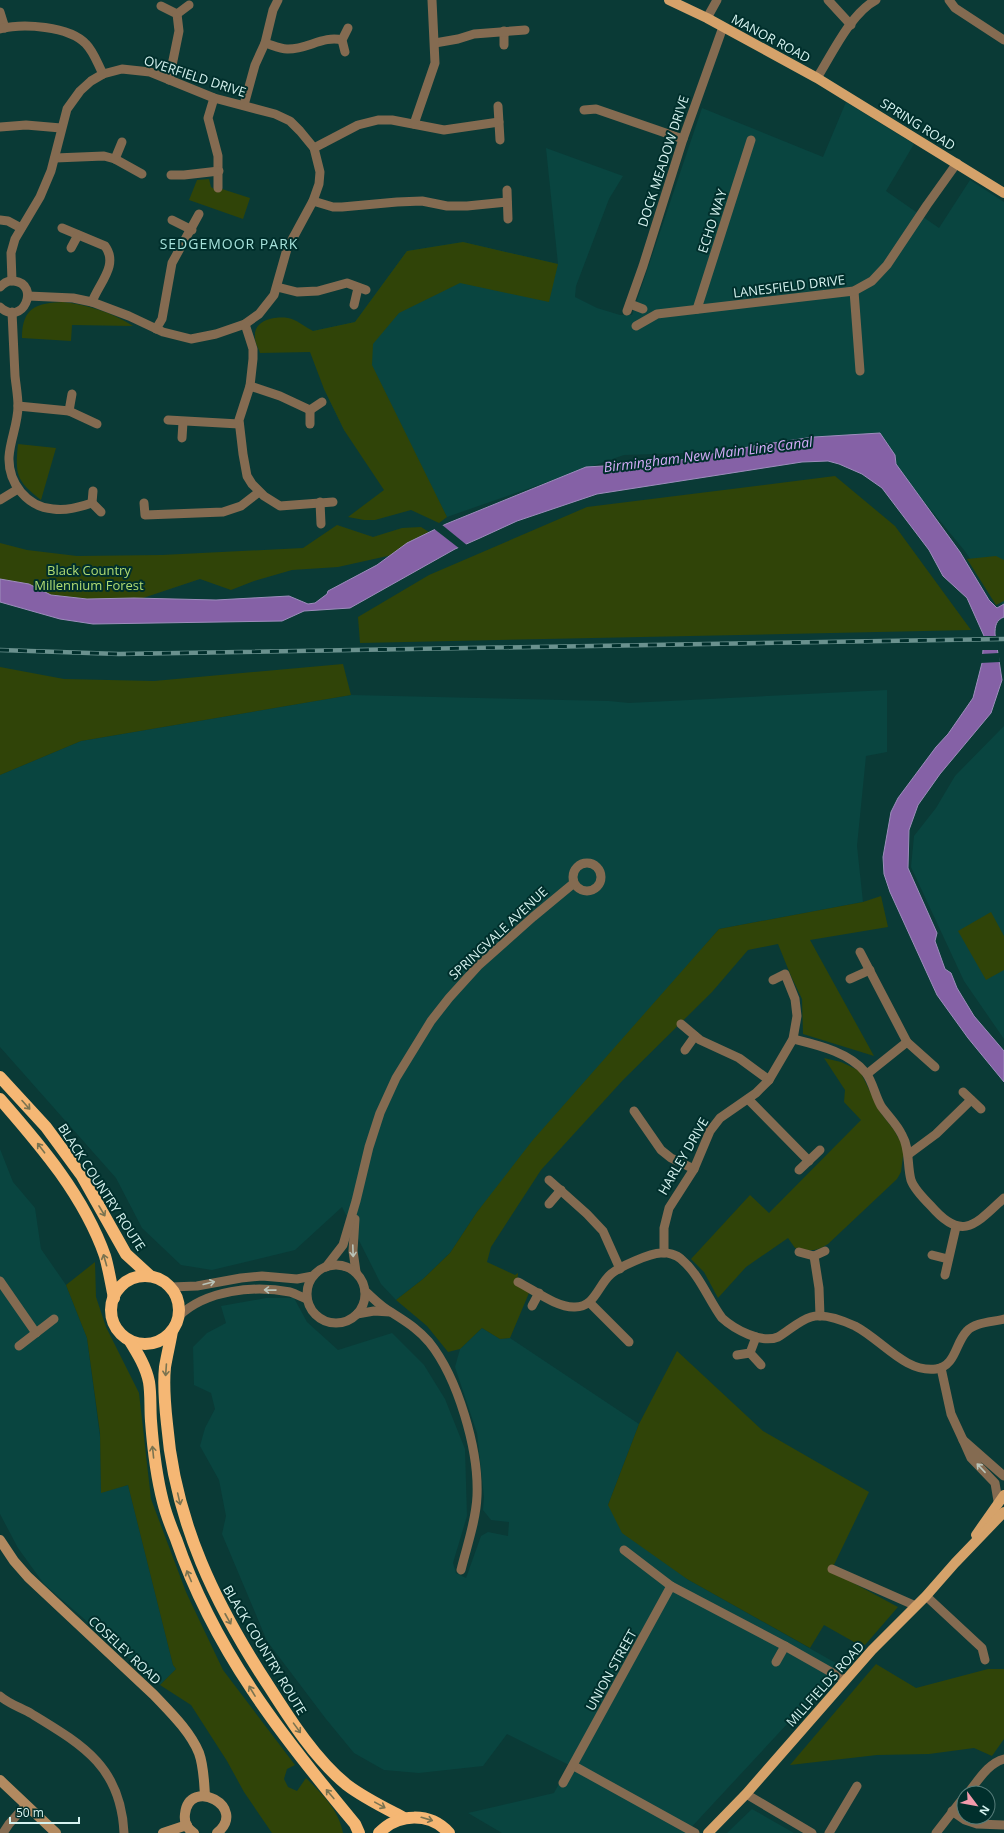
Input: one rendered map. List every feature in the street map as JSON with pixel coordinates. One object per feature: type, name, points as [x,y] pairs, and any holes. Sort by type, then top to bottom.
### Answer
[{"type":"highway","name":"BLACK COUNTRY ROUTE","points":[[0,1077],[46,1127],[82,1176],[126,1254],[150,1276]]},
{"type":"highway","name":"BLACK COUNTRY ROUTE","points":[[0,1099],[30,1134],[67,1183],[87,1218],[105,1256],[114,1298]]},
{"type":"highway","points":[[142,1276],[150,1276],[161,1280],[171,1287],[178,1301],[179,1316],[172,1331],[156,1342],[143,1344],[130,1340],[119,1332],[111,1313],[114,1298],[122,1286],[128,1281],[142,1276]]},
{"type":"highway","name":"BLACK COUNTRY ROUTE","points":[[172,1331],[165,1368],[165,1404],[169,1453],[180,1507],[211,1587],[255,1666],[286,1713],[331,1771],[357,1792],[404,1818]]},
{"type":"highway","points":[[130,1340],[144,1367],[149,1383],[153,1455],[163,1503],[196,1592],[223,1643],[258,1700],[309,1769],[355,1824],[359,1833]]},
{"type":"highway","points":[[379,1833],[390,1824],[404,1818],[415,1817],[435,1822],[449,1832]]},
{"type":"main road","name":"MANOR ROAD","points":[[669,0],[707,18],[817,78]]},
{"type":"main road","name":"SPRING ROAD","points":[[817,78],[1004,193]]},
{"type":"main road","name":"MILLFIELDS ROAD","points":[[964,1554],[1001,1498]]},
{"type":"main road","name":"MILLFIELDS ROAD","points":[[708,1833],[746,1794],[845,1680],[1004,1512]]},
{"type":"street","points":[[244,105],[255,64],[266,43],[273,10],[278,0]]},
{"type":"street","points":[[414,124],[436,63],[432,0]]},
{"type":"street","points":[[707,18],[717,0]]},
{"type":"street","points":[[828,0],[851,25]]},
{"type":"street","points":[[817,78],[851,25],[858,16],[876,0]]},
{"type":"street","points":[[949,0],[955,8],[1004,40]]},
{"type":"street","points":[[177,14],[189,5]]},
{"type":"street","points":[[161,6],[177,14]]},
{"type":"street","points":[[0,12],[2,29],[24,26],[66,31],[86,43],[103,74]]},
{"type":"street","points":[[169,80],[179,31],[177,14]]},
{"type":"street","name":"DOCK MEADOW DRIVE","points":[[643,309],[629,308],[683,139],[723,27]]},
{"type":"street","points":[[345,52],[342,40],[348,28]]},
{"type":"street","points":[[435,43],[458,39],[474,34],[525,30]]},
{"type":"street","points":[[504,31],[504,45]]},
{"type":"street","points":[[266,43],[286,49],[334,38],[342,40]]},
{"type":"street","name":"OVERFIELD DRIVE","points":[[12,281],[11,253],[15,239],[40,197],[56,158],[61,128],[67,109],[76,96],[91,81],[103,74],[122,69],[150,72],[214,98],[275,114],[290,122],[300,131],[314,148],[320,172],[319,184],[313,201],[287,249],[277,287],[265,308],[253,320],[216,334],[191,339],[178,337],[156,329],[129,316],[92,302],[73,298],[28,296]]},
{"type":"street","points":[[214,98],[208,118],[218,156],[218,188]]},
{"type":"street","points":[[498,106],[500,140]]},
{"type":"street","points":[[584,110],[596,109],[683,139]]},
{"type":"street","points":[[314,148],[349,128],[369,122],[392,120],[444,130],[499,122]]},
{"type":"street","points":[[0,127],[26,124],[61,128]]},
{"type":"street","name":"ECHO WAY","points":[[697,310],[751,140]]},
{"type":"street","points":[[115,159],[122,142]]},
{"type":"street","points":[[56,158],[104,156],[115,159],[142,174]]},
{"type":"street","name":"LANESFIELD DRIVE","points":[[636,326],[657,314],[854,291],[872,281],[887,265],[957,163]]},
{"type":"street","points":[[171,175],[219,171]]},
{"type":"street","points":[[507,190],[508,219]]},
{"type":"street","points":[[313,201],[342,208],[422,201],[447,206],[467,206],[507,202]]},
{"type":"street","points":[[156,329],[162,319],[172,263],[180,247],[192,230],[199,214]]},
{"type":"street","points":[[0,220],[8,221],[21,228]]},
{"type":"street","points":[[172,220],[192,230]]},
{"type":"street","points":[[62,228],[105,246],[111,258],[109,268],[92,302]]},
{"type":"street","points":[[71,248],[78,235]]},
{"type":"street","points":[[0,287],[5,283],[12,281],[22,285],[28,296],[22,309],[12,312],[0,307]]},
{"type":"street","points":[[277,287],[297,292],[318,291],[347,283],[362,289],[354,305]]},
{"type":"street","points":[[854,291],[860,370]]},
{"type":"street","points":[[12,312],[18,406],[17,422],[4,454],[10,472],[18,489],[35,503],[52,509],[68,509],[92,503]]},
{"type":"street","points":[[245,324],[253,349],[253,371],[239,424],[247,476],[259,492],[270,501],[280,506],[333,502]]},
{"type":"street","points":[[250,386],[280,396],[310,410]]},
{"type":"street","points":[[69,411],[72,394]]},
{"type":"street","points":[[310,410],[322,402]]},
{"type":"street","points":[[18,406],[69,411],[97,424]]},
{"type":"street","points":[[310,410],[310,424]]},
{"type":"street","points":[[168,420],[239,424]]},
{"type":"street","points":[[182,438],[183,422]]},
{"type":"street","points":[[0,500],[18,489]]},
{"type":"street","points":[[93,491],[92,503],[101,512]]},
{"type":"street","points":[[144,503],[145,515],[223,512],[241,506],[259,492]]},
{"type":"street","points":[[320,502],[320,524]]},
{"type":"street","name":"SPRINGVALE AVENUE","points":[[326,1267],[343,1245],[356,1201],[369,1147],[380,1113],[396,1078],[431,1021],[449,998],[478,966],[574,883]]},
{"type":"street","points":[[860,952],[907,1042],[935,1067]]},
{"type":"street","points":[[850,979],[870,970]]},
{"type":"street","name":"HARLEY DRIVE","points":[[664,1253],[664,1228],[669,1208],[694,1169],[710,1130],[720,1118],[748,1099],[769,1080],[793,1039],[797,1016],[795,999],[785,974],[773,980]]},
{"type":"street","points":[[681,1024],[695,1036],[739,1058],[769,1080]]},
{"type":"street","points":[[685,1050],[695,1036]]},
{"type":"street","points":[[793,1039],[827,1048],[860,1066],[867,1074],[881,1105],[903,1136],[909,1154],[911,1180],[939,1216],[949,1224],[956,1227],[965,1227],[973,1224],[1004,1198]]},
{"type":"street","points":[[867,1074],[907,1042]]},
{"type":"street","points":[[963,1092],[981,1109]]},
{"type":"street","points":[[748,1099],[809,1161]]},
{"type":"street","points":[[909,1154],[936,1134],[971,1100]]},
{"type":"street","points":[[634,1111],[661,1150],[671,1158],[694,1169]]},
{"type":"street","points":[[799,1170],[820,1150]]},
{"type":"street","points":[[549,1180],[587,1214],[603,1231],[620,1269]]},
{"type":"street","points":[[549,1204],[561,1190]]},
{"type":"street","name":"SPRINGVALE AVENUE","points":[[356,1201],[352,1251],[356,1272]]},
{"type":"street","points":[[945,1275],[956,1227]]},
{"type":"street","points":[[799,1252],[814,1256],[825,1251]]},
{"type":"street","points":[[518,1282],[561,1306],[576,1308],[590,1303],[611,1274],[620,1269],[653,1254],[664,1253],[678,1256],[691,1269],[715,1309],[728,1324],[756,1337],[768,1339],[776,1338],[797,1323],[812,1317],[820,1316],[855,1326],[883,1344],[911,1366],[927,1370],[941,1368],[951,1360],[959,1342],[967,1330],[976,1326],[1004,1319]]},
{"type":"street","points":[[932,1255],[948,1259]]},
{"type":"street","points":[[814,1256],[819,1288],[820,1316]]},
{"type":"street","points":[[171,1287],[197,1286],[241,1278],[262,1276],[297,1279],[313,1276],[326,1267],[341,1266],[356,1272],[362,1281],[365,1291],[363,1306],[350,1320],[341,1323],[326,1322],[312,1312],[307,1300],[307,1290],[313,1276]]},
{"type":"street","points":[[0,1281],[36,1333]]},
{"type":"street","points":[[179,1316],[188,1308],[203,1300],[217,1295],[234,1292],[275,1290],[292,1293],[307,1300]]},
{"type":"street","points":[[365,1291],[390,1312],[411,1324],[429,1342],[446,1369],[464,1412],[475,1458],[477,1496],[473,1527],[461,1570]]},
{"type":"street","points":[[532,1306],[539,1293]]},
{"type":"street","points":[[590,1303],[629,1342]]},
{"type":"street","points":[[357,1314],[374,1311],[390,1312]]},
{"type":"street","points":[[19,1346],[54,1319]]},
{"type":"street","points":[[750,1353],[756,1337]]},
{"type":"street","points":[[737,1355],[750,1353]]},
{"type":"street","points":[[750,1353],[761,1365]]},
{"type":"street","points":[[941,1368],[951,1414],[971,1458],[995,1483],[1001,1498]]},
{"type":"street","points":[[963,1440],[1004,1476]]},
{"type":"street","name":"COSELEY ROAD","points":[[0,1540],[14,1561],[28,1577],[154,1695],[172,1714],[199,1753],[204,1775],[205,1796]]},
{"type":"street","points":[[624,1550],[671,1586],[785,1646],[845,1680]]},
{"type":"street","points":[[832,1569],[916,1606]]},
{"type":"street","name":"UNION STREET","points":[[563,1783],[574,1766],[671,1586]]},
{"type":"street","points":[[926,1596],[982,1648],[985,1660]]},
{"type":"street","points":[[776,1662],[785,1646]]},
{"type":"street","points":[[0,1696],[68,1736],[95,1758],[111,1780],[123,1813],[124,1833]]},
{"type":"street","points":[[975,1785],[987,1770],[1003,1759]]},
{"type":"street","points":[[574,1766],[695,1833]]},
{"type":"street","points":[[0,1780],[56,1833]]},
{"type":"street","points":[[829,1833],[857,1786]]},
{"type":"street","points":[[746,1794],[812,1833]]},
{"type":"street","points":[[163,1833],[190,1829],[185,1816],[186,1810],[190,1803],[194,1800],[205,1796],[212,1797],[222,1804],[226,1818],[224,1831]]},
{"type":"street","points":[[3,1833],[26,1805]]},
{"type":"street","points":[[936,1833],[956,1806]]},
{"type":"street","points":[[952,1811],[965,1820],[991,1829],[1004,1825]]},
{"type":"shaded area","points":[[846,102],[914,144],[886,191],[939,228],[970,180],[1004,202],[1004,607],[964,550],[879,447],[624,455],[447,517],[438,500],[344,430],[324,389],[313,331],[355,322],[407,251],[463,242],[558,264],[546,148],[623,176],[609,199],[576,286],[575,297],[597,308],[620,315],[632,315],[702,108],[823,157]]},
{"type":"shaded area","points":[[880,433],[895,455],[896,464],[960,552],[989,600],[997,608],[1004,604],[1004,617],[998,622],[995,631],[1002,680],[991,713],[940,774],[918,805],[909,830],[908,868],[937,933],[935,941],[945,969],[951,973],[957,988],[974,1016],[1004,1051],[1004,1082],[968,1038],[937,995],[890,892],[884,874],[883,857],[891,812],[898,798],[936,747],[948,734],[973,698],[982,663],[984,636],[967,598],[943,576],[929,550],[882,488],[862,474],[828,461],[802,462],[597,494],[517,521],[455,549],[350,608],[304,611],[282,621],[93,624],[60,619],[0,602],[0,579],[29,584],[51,595],[87,599],[134,598],[216,600],[289,596],[308,604],[315,603],[327,594],[328,591],[377,565],[407,543],[446,524],[586,467],[670,462],[759,445],[814,437]]},
{"type":"shaded area","points":[[887,690],[887,752],[866,756],[857,846],[863,902],[719,929],[477,1212],[450,1253],[423,1279],[396,1300],[381,1284],[342,1207],[295,1250],[212,1270],[181,1265],[142,1228],[116,1178],[0,1047],[0,775],[81,741],[351,695],[609,701],[629,703]]},
{"type":"shaded area","points":[[1004,726],[1004,1039],[964,981],[911,867],[914,836],[936,808],[955,776]]},
{"type":"shaded area","points":[[0,1149],[13,1182],[35,1208],[41,1249],[66,1285],[87,1338],[100,1437],[101,1492],[128,1485],[173,1665],[176,1669],[160,1685],[44,1584],[18,1548],[0,1514]]},
{"type":"shaded area","points":[[266,1298],[294,1298],[307,1322],[338,1350],[392,1333],[424,1365],[445,1399],[465,1449],[467,1516],[453,1563],[456,1573],[466,1578],[481,1536],[488,1532],[508,1536],[509,1522],[491,1520],[483,1510],[484,1497],[477,1433],[455,1367],[460,1349],[482,1328],[500,1339],[510,1338],[639,1424],[608,1505],[687,1579],[841,1666],[686,1833],[502,1833],[468,1813],[554,1793],[569,1765],[507,1734],[483,1766],[419,1773],[384,1770],[354,1753],[326,1719],[267,1641],[222,1534],[226,1516],[219,1480],[200,1446],[205,1428],[215,1409],[211,1393],[194,1385],[193,1347],[207,1333],[226,1323],[221,1306]]},
{"type":"shaded area","points":[[752,1809],[794,1833],[727,1833]]},
{"type":"green space","points":[[209,179],[211,187],[219,192],[222,189],[250,198],[243,219],[189,200],[197,180]]},
{"type":"green space","points":[[463,242],[558,264],[549,302],[460,283],[399,313],[373,344],[372,365],[447,517],[439,523],[411,510],[375,520],[364,520],[348,517],[384,490],[344,430],[324,389],[310,352],[260,353],[255,340],[255,332],[257,327],[266,320],[277,318],[297,321],[313,331],[355,322],[407,251]]},
{"type":"green space","points":[[63,302],[99,310],[133,326],[72,325],[71,341],[22,338],[25,319],[28,313],[39,306]]},
{"type":"green space","points":[[18,444],[56,448],[41,500],[26,487],[19,476],[17,470]]},
{"type":"green space","points":[[835,476],[895,526],[971,630],[360,643],[358,617],[429,575],[587,507]]},
{"type":"green space","name":"Black Country Millennium Forest","points":[[337,525],[373,537],[402,528],[421,527],[429,532],[407,543],[392,555],[338,567],[292,570],[254,581],[231,590],[200,579],[143,598],[87,599],[51,595],[0,579],[0,543],[27,550],[77,556],[162,555],[303,548]]},
{"type":"green space","points":[[996,556],[1004,560],[1004,601],[996,605],[967,559]]},
{"type":"green space","points":[[343,664],[351,695],[81,741],[0,775],[0,667],[64,679],[154,681]]},
{"type":"green space","points":[[881,896],[888,927],[810,940],[874,1056],[803,1034],[802,999],[778,944],[748,950],[712,992],[623,1080],[541,1170],[491,1247],[487,1262],[515,1275],[518,1273],[517,1284],[529,1293],[510,1338],[500,1339],[482,1328],[460,1349],[448,1352],[427,1326],[396,1300],[423,1279],[450,1253],[477,1212],[532,1141],[719,929],[863,902]]},
{"type":"green space","points":[[991,912],[1004,936],[1004,970],[986,980],[958,931]]},
{"type":"green space","points":[[824,1058],[841,1062],[860,1071],[880,1112],[894,1130],[904,1148],[901,1172],[897,1179],[828,1244],[816,1250],[805,1250],[795,1248],[788,1238],[746,1267],[718,1298],[704,1272],[691,1259],[750,1195],[769,1213],[861,1120],[844,1102],[845,1090]]},
{"type":"green space","points":[[95,1262],[96,1297],[106,1327],[139,1393],[151,1499],[186,1592],[223,1670],[295,1765],[287,1769],[284,1779],[288,1787],[297,1791],[306,1778],[324,1796],[334,1810],[343,1833],[272,1833],[244,1792],[227,1761],[191,1705],[160,1685],[176,1669],[173,1665],[128,1485],[101,1493],[100,1433],[87,1338],[66,1285]]},
{"type":"green space","points":[[677,1351],[763,1431],[869,1492],[831,1571],[898,1607],[865,1645],[854,1642],[824,1625],[810,1648],[687,1579],[622,1533],[608,1505],[639,1424]]},
{"type":"green space","points":[[876,1664],[916,1688],[988,1669],[1004,1669],[1004,1739],[992,1756],[974,1748],[929,1754],[877,1755],[790,1765]]},
{"type":"pier","points":[[441,524],[468,546],[460,549],[433,528]]},
{"type":"pier","points":[[981,636],[997,636],[999,650],[981,650]]},
{"type":"pier","points":[[999,653],[1000,662],[980,663],[981,654]]},
{"type":"railway","points":[[0,650],[119,654],[1004,639]]},
{"type":"district","name":"SEDGEMOOR PARK","points":[[229,243]]},
{"type":"water label","name":"Birmingham New Main Line Canal","points":[[708,454]]}]
